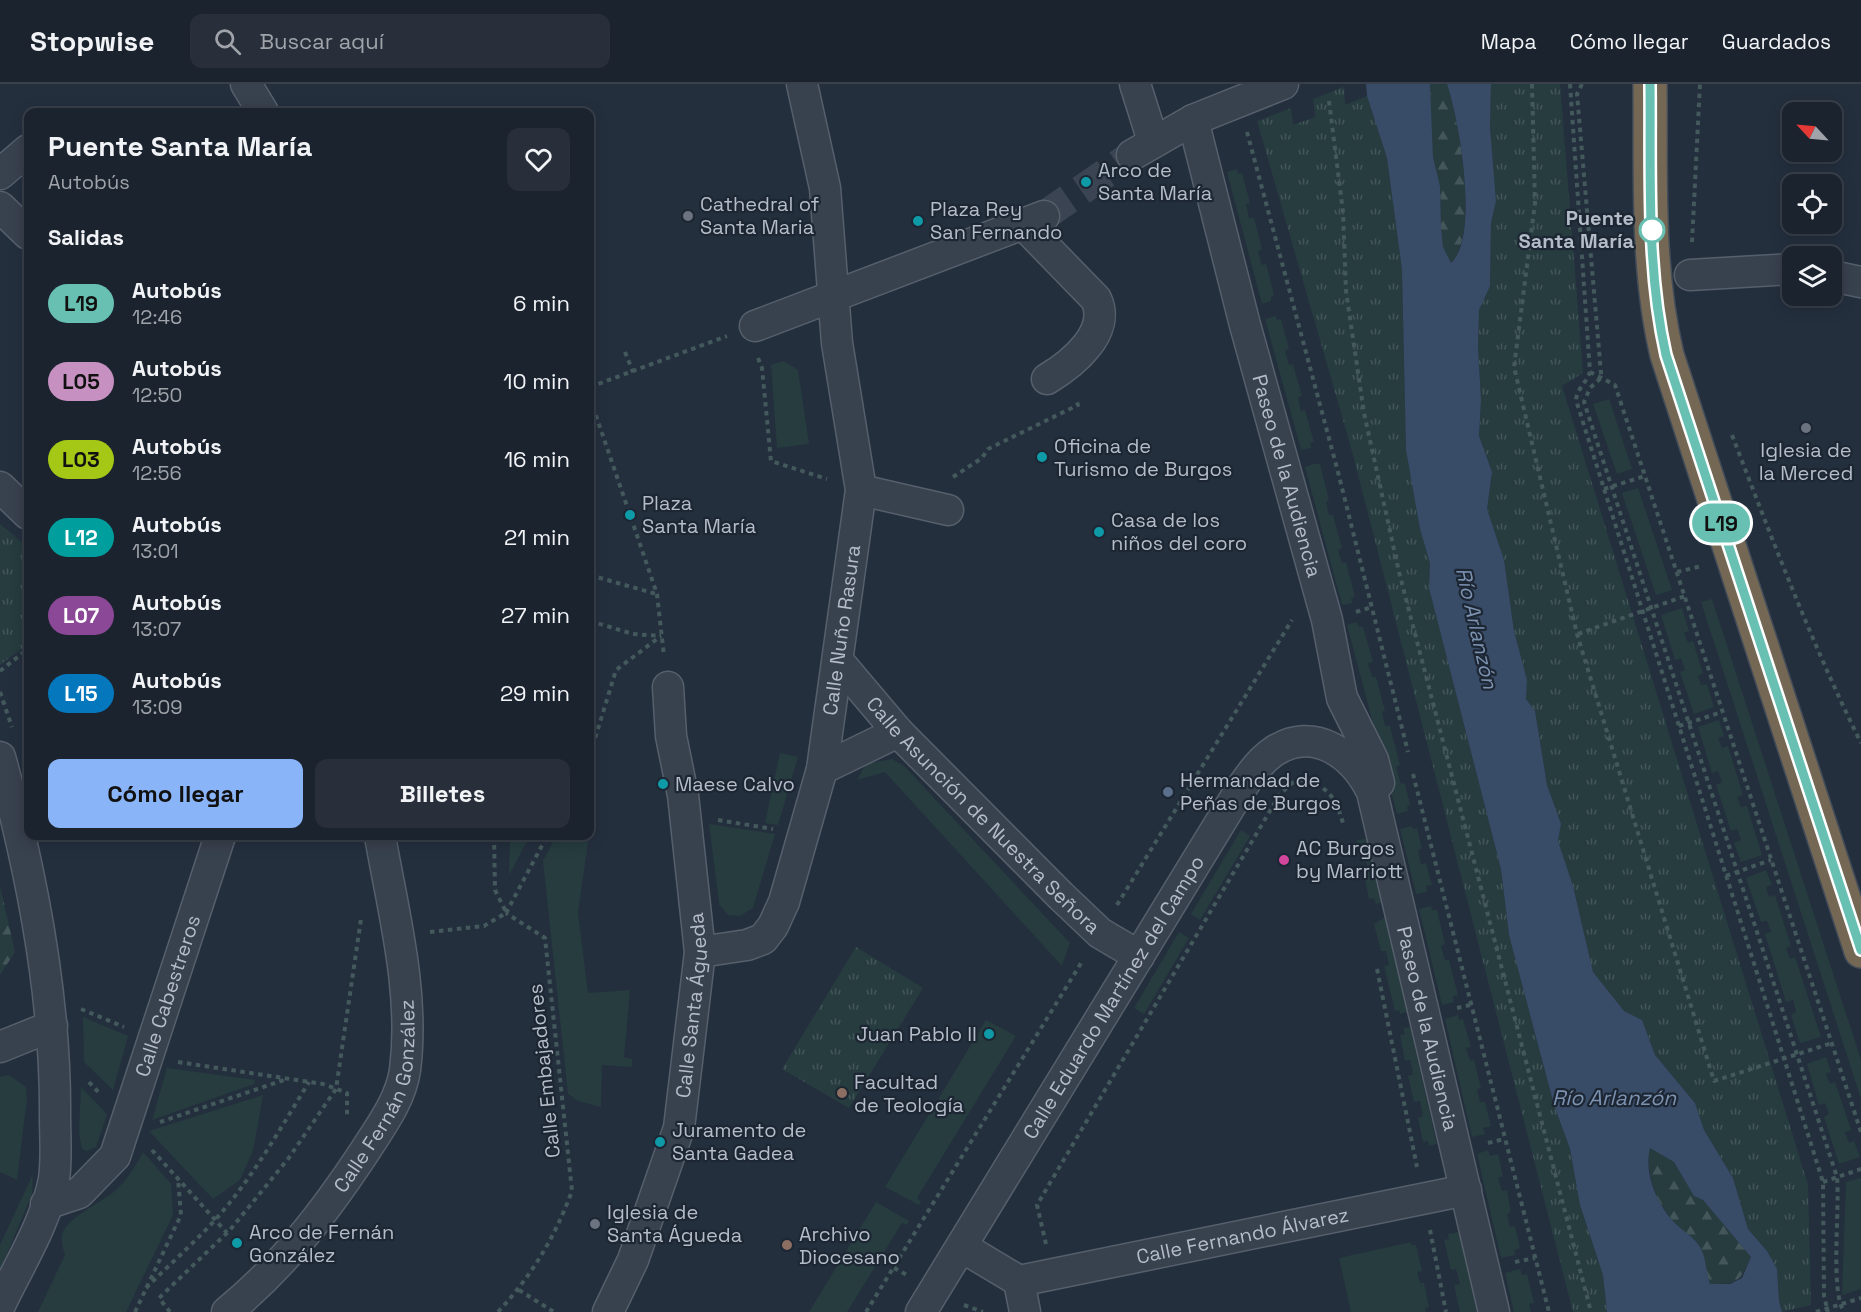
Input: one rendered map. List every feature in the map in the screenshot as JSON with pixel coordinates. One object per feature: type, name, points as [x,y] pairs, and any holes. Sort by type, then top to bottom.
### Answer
[{"type":"highway","points":[[1650,84],[1656,312],[1666,355],[1861,951]]},
{"type":"street","points":[[246,84],[261,108]]},
{"type":"street","points":[[802,84],[825,188],[833,298]]},
{"type":"street","points":[[1135,84],[1142,148],[1193,120],[1282,84]]},
{"type":"street","name":"Paseo de la Audiencia","points":[[1193,120],[1245,325],[1327,620],[1342,698],[1373,760],[1391,825]]},
{"type":"street","points":[[0,174],[24,153]]},
{"type":"street","points":[[0,207],[24,230]]},
{"type":"street","points":[[751,327],[833,298],[1033,220],[1100,306],[1096,331],[1089,342],[1056,373]]},
{"type":"street","points":[[1690,275],[1782,269]]},
{"type":"street","points":[[1842,278],[1861,282]]},
{"type":"street","name":"Calle Nuño Rasura","points":[[700,952],[747,945],[763,939],[773,926],[784,902],[822,769],[861,490],[837,343],[833,298]]},
{"type":"street","points":[[0,487],[24,510]]},
{"type":"street","points":[[861,490],[948,510]]},
{"type":"street","name":"Calle Asunción de Nuestra Señora","points":[[838,661],[898,732],[1100,933],[1139,956]]},
{"type":"street","name":"Calle Santa Águeda","points":[[608,1312],[633,1260],[679,1128],[700,952],[683,795],[671,736],[668,687]]},
{"type":"street","points":[[822,769],[898,732]]},
{"type":"street","name":"Calle Eduardo Martínez del Campo","points":[[921,1312],[1257,766],[1276,750],[1295,744],[1318,744],[1344,754]]},
{"type":"street","name":"Paseo de la Audiencia","points":[[1344,754],[1358,767],[1372,792],[1494,1312]]},
{"type":"street","points":[[0,757],[16,813],[51,1000],[55,1150],[54,1179],[46,1204],[0,1305]]},
{"type":"street","name":"Calle Cabestreros","points":[[46,1204],[79,1193],[115,1156],[219,840]]},
{"type":"street","name":"Calle Fernán González","points":[[227,1312],[276,1269],[312,1228],[379,1129],[400,1088],[406,1047],[406,994],[381,840]]},
{"type":"street","points":[[0,1047],[52,1026]]},
{"type":"street","points":[[55,1150],[81,1169],[115,1156]]},
{"type":"street","name":"Calle Fernando Álvarez","points":[[1019,1281],[1466,1190]]},
{"type":"street","points":[[962,1247],[1019,1281],[1025,1312]]},
{"type":"path","points":[[1532,84],[1535,203],[1514,367],[1577,634],[1714,1081],[1832,1043]]},
{"type":"path","points":[[1570,84],[1590,372],[1586,382],[1577,392],[1576,400],[1822,1182],[1827,1310]]},
{"type":"path","points":[[1582,84],[1577,94],[1601,378]]},
{"type":"path","points":[[1690,275],[1700,84]]},
{"type":"path","points":[[1248,98],[1248,141],[1338,472],[1410,762]]},
{"type":"path","points":[[1329,101],[1342,212],[1346,291],[1364,413],[1399,572],[1591,1312]]},
{"type":"path","points":[[594,386],[751,327],[762,368],[771,461],[861,490]]},
{"type":"path","points":[[625,352],[633,372]]},
{"type":"path","points":[[1590,372],[1615,385],[1861,1132]]},
{"type":"path","points":[[982,458],[988,449],[1078,405],[1056,373]]},
{"type":"path","points":[[1601,378],[1590,388],[1584,402],[1837,1177],[1839,1305],[1844,1312]]},
{"type":"path","points":[[594,410],[657,594],[661,636]]},
{"type":"path","points":[[1728,426],[1840,702],[1861,743]]},
{"type":"path","points":[[1604,489],[1645,476]]},
{"type":"path","points":[[594,576],[657,594]]},
{"type":"path","points":[[1577,634],[1684,596]]},
{"type":"path","points":[[1112,912],[1293,618]]},
{"type":"path","points":[[594,622],[633,634],[661,636]]},
{"type":"path","points":[[594,741],[616,670],[661,636]]},
{"type":"path","points":[[0,670],[24,652]]},
{"type":"path","points":[[1679,726],[1722,712]]},
{"type":"path","points":[[1413,773],[1549,1312]]},
{"type":"path","points":[[1049,1256],[1037,1205],[1280,794],[1292,783],[1303,780],[1327,789],[1339,810],[1346,837]]},
{"type":"path","points":[[719,820],[758,826]]},
{"type":"path","points":[[494,840],[495,890],[506,913]]},
{"type":"path","points":[[429,932],[484,926],[506,913],[545,840]]},
{"type":"path","points":[[1726,876],[1771,860]]},
{"type":"path","points":[[170,1312],[159,1298],[228,1233],[288,1159],[336,1089],[362,911]]},
{"type":"path","name":"Calle Embajadores","points":[[498,1312],[519,1290],[543,1256],[558,1227],[572,1191],[572,1172],[566,1149],[545,938],[506,913]]},
{"type":"path","points":[[866,1312],[1089,950]]},
{"type":"path","points":[[1377,968],[1417,1170]]},
{"type":"path","points":[[73,1005],[133,1030]]},
{"type":"path","points":[[177,1062],[309,1082],[347,1093]]},
{"type":"path","points":[[81,1075],[107,1101]]},
{"type":"path","points":[[156,1124],[287,1079]]},
{"type":"path","points":[[146,1288],[216,1219],[274,1141],[309,1082]]},
{"type":"path","points":[[149,1146],[228,1233]]},
{"type":"path","points":[[1822,1182],[1861,1169]]},
{"type":"path","points":[[135,1312],[181,1215],[178,1179]]},
{"type":"path","points":[[1429,1223],[1446,1312]]},
{"type":"path","points":[[1514,1263],[1535,1258]]},
{"type":"path","points":[[519,1290],[554,1312]]},
{"type":"path","points":[[1818,1311],[1861,1298]]},
{"type":"green space","points":[[1430,84],[1447,84],[1461,149],[1464,177],[1464,229],[1459,250],[1450,264],[1443,247],[1440,186],[1433,157]]},
{"type":"green space","points":[[1491,84],[1560,84],[1583,373],[1562,386],[1808,1185],[1811,1305],[1782,1312],[1777,1269],[1767,1251],[1748,1229],[1733,1178],[1704,1130],[1695,1103],[1655,1055],[1642,1020],[1624,1011],[1593,972],[1573,886],[1558,841],[1561,824],[1547,785],[1535,711],[1526,699],[1527,680],[1514,631],[1504,560],[1487,509],[1492,472],[1479,436],[1481,400],[1478,347],[1479,310],[1490,286],[1491,223],[1496,201],[1490,127]]},
{"type":"green space","points":[[1344,87],[1345,105],[1367,96],[1387,158],[1402,270],[1406,450],[1420,529],[1430,563],[1429,588],[1501,869],[1509,935],[1554,1105],[1570,1149],[1580,1205],[1603,1275],[1607,1312],[1573,1312],[1352,451],[1257,121],[1291,108],[1293,125],[1315,117],[1313,99]]},
{"type":"green space","points":[[1237,169],[1238,174],[1242,173],[1250,203],[1246,204],[1249,218],[1254,218],[1262,249],[1258,251],[1262,265],[1266,264],[1274,295],[1271,301],[1262,304],[1227,172]]},
{"type":"green space","points":[[1276,316],[1277,320],[1281,319],[1289,349],[1285,351],[1289,365],[1293,364],[1302,396],[1298,397],[1301,411],[1305,410],[1314,442],[1310,443],[1311,448],[1301,450],[1265,319]]},
{"type":"green space","points":[[784,361],[798,370],[809,444],[777,448],[771,365]]},
{"type":"green space","points":[[1609,399],[1632,469],[1617,474],[1593,404]]},
{"type":"green space","points":[[1320,464],[1329,500],[1326,502],[1329,515],[1333,515],[1342,548],[1338,550],[1342,563],[1346,562],[1355,597],[1351,598],[1352,603],[1342,605],[1305,467]]},
{"type":"green space","points":[[1638,488],[1672,590],[1656,595],[1622,493]]},
{"type":"green space","points":[[0,524],[24,544],[24,647],[0,665]]},
{"type":"green space","points":[[1712,599],[1861,1060],[1861,1099],[1701,602]]},
{"type":"green space","points":[[1682,608],[1689,631],[1684,633],[1688,643],[1693,641],[1703,673],[1698,676],[1701,685],[1707,684],[1714,707],[1694,714],[1680,672],[1685,670],[1681,658],[1675,660],[1661,615]]},
{"type":"green space","points":[[1357,622],[1359,627],[1363,627],[1373,662],[1368,663],[1372,677],[1376,677],[1385,711],[1382,712],[1385,726],[1390,726],[1400,765],[1396,767],[1401,784],[1405,783],[1410,805],[1407,806],[1408,811],[1397,814],[1347,625]]},
{"type":"green space","points":[[1719,720],[1724,736],[1718,738],[1722,748],[1728,746],[1743,795],[1737,797],[1741,807],[1747,806],[1762,855],[1741,862],[1734,843],[1741,840],[1737,829],[1731,831],[1716,785],[1722,782],[1718,771],[1712,773],[1698,727]]},
{"type":"green space","points":[[780,753],[798,757],[778,825],[765,823]]},
{"type":"green space","points":[[892,759],[904,766],[1070,943],[1062,966],[885,772],[857,780],[866,764]]},
{"type":"green space","points":[[709,824],[775,834],[753,908],[740,916],[728,915],[719,904]]},
{"type":"green space","points":[[1412,826],[1413,829],[1417,828],[1422,849],[1418,850],[1421,864],[1426,863],[1432,885],[1426,886],[1427,892],[1416,894],[1400,829]]},
{"type":"green space","points":[[1241,830],[1250,836],[1200,920],[1191,914]]},
{"type":"green space","points":[[1367,838],[1382,902],[1376,904],[1374,898],[1369,899],[1363,870],[1368,868],[1364,854],[1359,855],[1356,841]]},
{"type":"green space","points":[[510,840],[528,840],[509,875]]},
{"type":"green space","points":[[554,840],[588,840],[578,912],[588,993],[630,990],[624,1057],[632,1059],[632,1067],[602,1065],[601,1107],[578,1101],[568,1094],[543,861]]},
{"type":"green space","points":[[1766,870],[1772,885],[1766,887],[1769,897],[1775,895],[1791,946],[1786,948],[1790,959],[1795,957],[1821,1037],[1800,1043],[1791,1015],[1796,1012],[1793,1000],[1786,1002],[1765,934],[1771,932],[1767,921],[1761,922],[1746,878]]},
{"type":"green space","points":[[0,886],[15,952],[0,975]]},
{"type":"green space","points":[[1431,906],[1432,910],[1437,910],[1445,944],[1441,946],[1445,960],[1449,960],[1458,995],[1453,996],[1454,1002],[1442,1005],[1419,909]]},
{"type":"green space","points":[[1385,917],[1407,1012],[1400,1014],[1399,1010],[1395,1011],[1384,966],[1389,965],[1386,951],[1381,951],[1374,924]]},
{"type":"green space","points":[[1179,932],[1189,938],[1144,1014],[1134,1008]]},
{"type":"green space","points":[[856,947],[923,988],[849,1108],[782,1069]]},
{"type":"green space","points":[[1458,1015],[1459,1020],[1463,1019],[1471,1047],[1466,1048],[1470,1061],[1474,1060],[1481,1088],[1477,1089],[1480,1102],[1485,1102],[1491,1126],[1483,1128],[1485,1134],[1472,1137],[1445,1019]]},
{"type":"green space","points":[[83,1017],[128,1036],[113,1090],[84,1062]]},
{"type":"green space","points":[[986,1020],[1016,1036],[917,1198],[921,1201],[919,1205],[885,1187]]},
{"type":"green space","points":[[1410,1027],[1437,1144],[1429,1146],[1428,1141],[1423,1142],[1418,1118],[1423,1116],[1420,1101],[1414,1102],[1408,1076],[1413,1074],[1410,1060],[1405,1061],[1400,1035],[1405,1034],[1403,1028]]},
{"type":"green space","points":[[1826,1057],[1831,1072],[1826,1074],[1830,1084],[1835,1082],[1851,1130],[1845,1132],[1849,1143],[1854,1141],[1860,1157],[1839,1164],[1824,1117],[1829,1114],[1825,1103],[1819,1105],[1807,1064]]},
{"type":"green space","points":[[167,1068],[255,1080],[254,1084],[152,1120]]},
{"type":"green space","points":[[9,1075],[26,1087],[27,1098],[17,1180],[0,1172],[0,1077]]},
{"type":"green space","points":[[81,1087],[107,1114],[96,1147],[87,1151],[82,1149],[79,1133]]},
{"type":"green space","points":[[263,1095],[253,1151],[240,1180],[213,1199],[149,1131]]},
{"type":"green space","points":[[1649,1147],[1674,1162],[1694,1196],[1703,1200],[1751,1257],[1741,1277],[1737,1280],[1710,1284],[1703,1253],[1698,1244],[1673,1221],[1661,1205],[1653,1187],[1649,1167]]},
{"type":"green space","points":[[1488,1150],[1490,1156],[1498,1154],[1503,1176],[1498,1178],[1502,1191],[1507,1190],[1511,1212],[1507,1214],[1510,1227],[1515,1226],[1520,1248],[1514,1250],[1515,1255],[1501,1258],[1477,1154]]},
{"type":"green space","points":[[143,1152],[171,1184],[173,1215],[126,1312],[38,1312],[65,1255],[62,1238],[66,1227],[115,1191],[131,1173]]},
{"type":"green space","points":[[33,1174],[32,1194],[0,1270],[0,1245]]},
{"type":"green space","points":[[1861,1178],[1861,1289],[1842,1295],[1846,1182]]},
{"type":"green space","points":[[876,1202],[909,1221],[907,1225],[902,1223],[847,1312],[809,1312]]},
{"type":"green space","points":[[1460,1232],[1478,1312],[1460,1312],[1454,1285],[1460,1284],[1456,1269],[1451,1270],[1444,1240],[1449,1239],[1448,1234]]},
{"type":"green space","points":[[1411,1242],[1411,1245],[1416,1245],[1422,1271],[1417,1272],[1420,1283],[1424,1283],[1429,1307],[1425,1308],[1426,1312],[1351,1312],[1339,1258]]},
{"type":"green space","points":[[1520,1269],[1522,1275],[1527,1274],[1534,1303],[1529,1304],[1531,1312],[1514,1312],[1505,1273]]},
{"type":"water","name":"Río Arlanzón","points":[[1366,84],[1430,84],[1433,157],[1440,186],[1443,247],[1451,263],[1460,249],[1466,204],[1457,123],[1447,84],[1491,84],[1490,127],[1496,201],[1491,223],[1490,286],[1479,310],[1478,347],[1481,400],[1479,436],[1492,472],[1487,509],[1504,560],[1514,631],[1527,680],[1526,699],[1535,711],[1547,785],[1561,824],[1558,841],[1573,886],[1593,972],[1624,1011],[1642,1020],[1655,1055],[1695,1103],[1704,1130],[1733,1178],[1748,1229],[1767,1251],[1777,1269],[1782,1312],[1607,1312],[1603,1275],[1580,1205],[1570,1149],[1554,1105],[1509,935],[1501,869],[1429,588],[1430,563],[1420,529],[1406,450],[1402,270],[1387,158],[1367,96]],"holes":[[[1650,1148],[1674,1162],[1694,1196],[1703,1200],[1751,1257],[1742,1278],[1730,1284],[1710,1284],[1701,1249],[1673,1221],[1661,1205],[1650,1177]]]},
{"type":"tunnel","points":[[1044,216],[1132,155]]},
{"type":"bus line","name":"L19","points":[[1650,84],[1651,191],[1656,312],[1666,355],[1861,950]]},
{"type":"place","name":"Arco de Santa María","points":[[1086,182]]},
{"type":"place","name":"Cathedral of Santa Maria","points":[[688,216]]},
{"type":"place","name":"Plaza Rey San Fernando","points":[[918,221]]},
{"type":"place","name":"Puente Santa María","points":[[1652,230]]},
{"type":"place","name":"Iglesia de la Merced","points":[[1806,428]]},
{"type":"place","name":"Oficina de Turismo de Burgos","points":[[1042,457]]},
{"type":"place","name":"Plaza Santa María","points":[[630,515]]},
{"type":"place","name":"Casa de los niños del coro","points":[[1099,532]]},
{"type":"place","name":"Maese Calvo","points":[[663,784]]},
{"type":"place","name":"Hermandad de Peñas de Burgos","points":[[1168,792]]},
{"type":"place","name":"AC Burgos by Marriott","points":[[1284,860]]},
{"type":"place","name":"Juan Pablo II","points":[[989,1034]]},
{"type":"place","name":"Facultad de Teología","points":[[842,1093]]},
{"type":"place","name":"Juramento de Santa Gadea","points":[[660,1142]]},
{"type":"place","name":"Iglesia de Santa Águeda","points":[[595,1224]]},
{"type":"place","name":"Arco de Fernán González","points":[[237,1243]]},
{"type":"place","name":"Archivo Diocesano","points":[[787,1245]]}]
